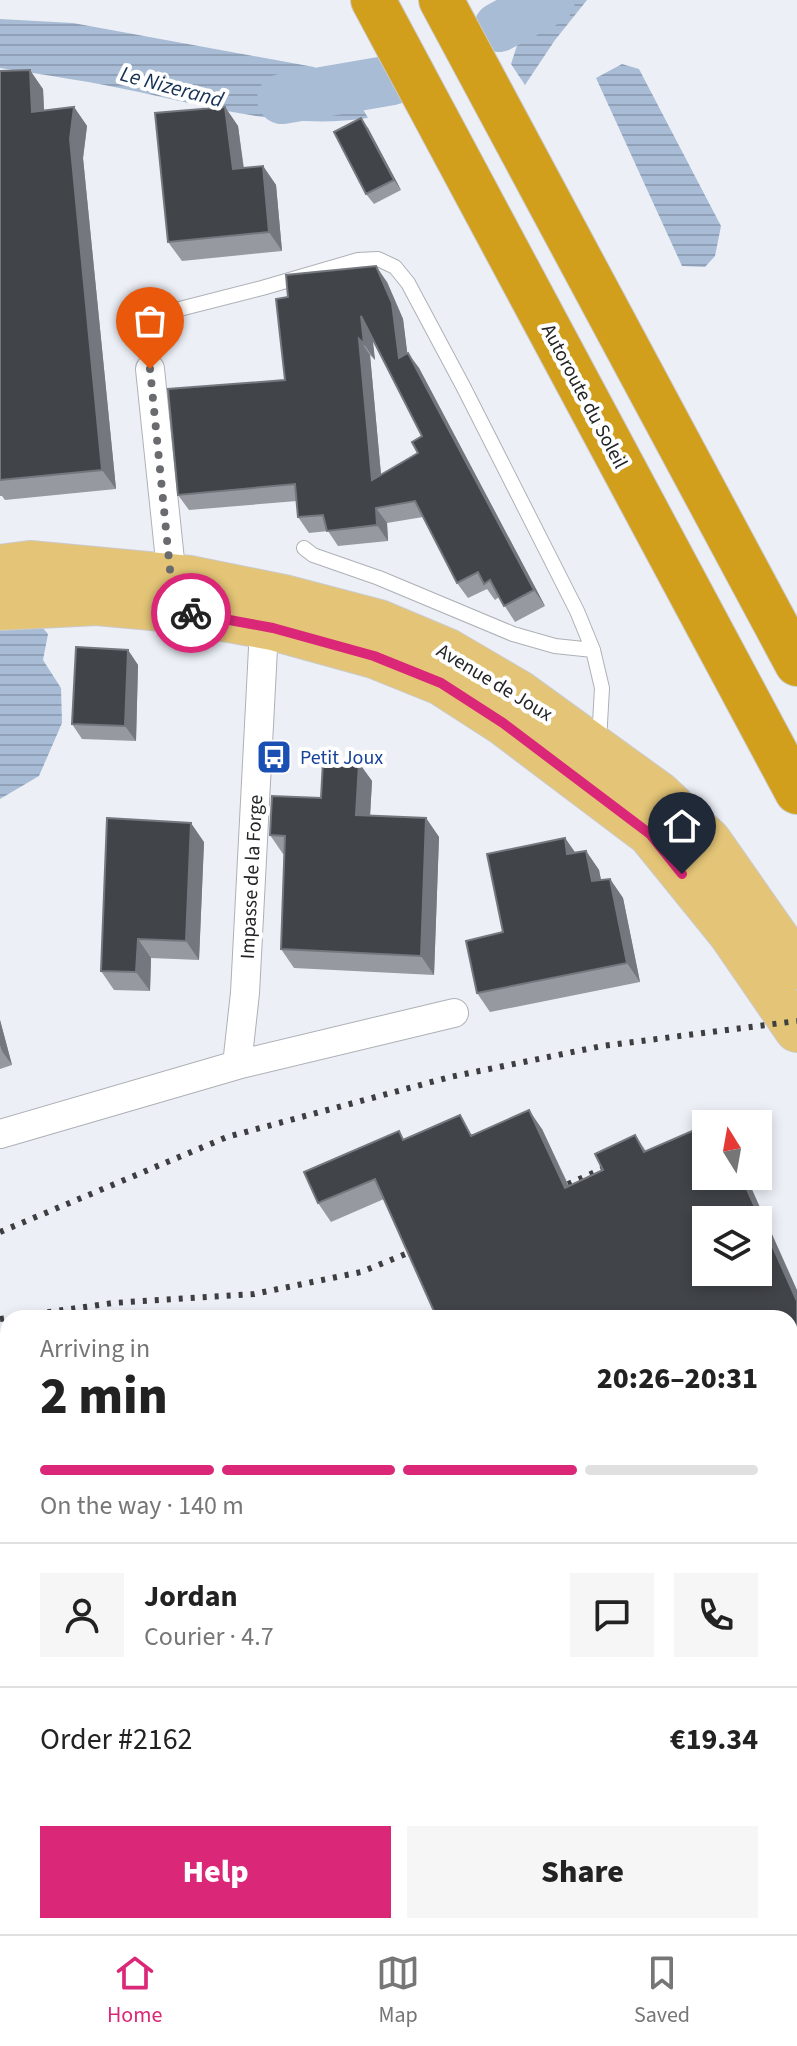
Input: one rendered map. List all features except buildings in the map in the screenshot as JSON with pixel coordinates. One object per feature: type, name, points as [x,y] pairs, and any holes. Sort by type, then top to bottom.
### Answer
[{"type":"highway","name":"Autoroute du Soleil","points":[[373,0],[797,792]]},
{"type":"highway","points":[[441,0],[797,664]]},
{"type":"main road","name":"Avenue de Joux","points":[[15,565],[265,610],[441,683],[503,723],[659,794],[709,841],[797,967]]},
{"type":"main road","name":"Avenue de Joux","points":[[18,607],[97,603],[174,593]]},
{"type":"main road","name":"Avenue de Joux","points":[[588,764],[731,934],[797,1030]]},
{"type":"street","points":[[150,369],[174,593]]},
{"type":"street","name":"Impasse de la Forge","points":[[237,1065],[246,978],[265,610]]},
{"type":"street","points":[[0,1134],[237,1065],[454,1013]]},
{"type":"lane","points":[[150,369],[148,327],[156,315],[358,260],[378,259],[395,267],[408,283],[464,388],[577,611],[593,650],[602,688],[588,764]]},
{"type":"lane","points":[[304,548],[313,555],[379,578],[513,634],[555,646],[593,650]]},
{"type":"water","points":[[509,0],[587,0],[525,85],[511,64],[521,33],[505,10]]},
{"type":"water","points":[[0,19],[73,23],[314,67],[351,88],[368,118],[310,121],[253,116],[104,85],[0,68]]},
{"type":"water","points":[[622,64],[639,69],[721,226],[715,256],[705,267],[682,266],[596,78]]},
{"type":"water","points":[[24,606],[48,634],[43,660],[61,688],[62,723],[39,776],[0,799],[0,608]]},
{"type":"waterway","name":"Le Nizerand","points":[[499,27],[550,0]]},
{"type":"waterway","name":"Le Nizerand","points":[[282,99],[392,80]]},
{"type":"railway","points":[[0,1232],[227,1137],[450,1077],[602,1046],[797,1021]]},
{"type":"railway","points":[[546,1194],[604,1168]]},
{"type":"railway","points":[[64,1310],[113,1303],[254,1294],[361,1272],[428,1245]]},
{"type":"way so far","points":[[150,369],[174,610],[191,613]]},
{"type":"place","name":"Petit Joux","points":[[274,757]]},
{"type":"route","points":[[191,613],[273,628],[374,656],[441,683],[503,723],[650,834],[682,874]]}]
